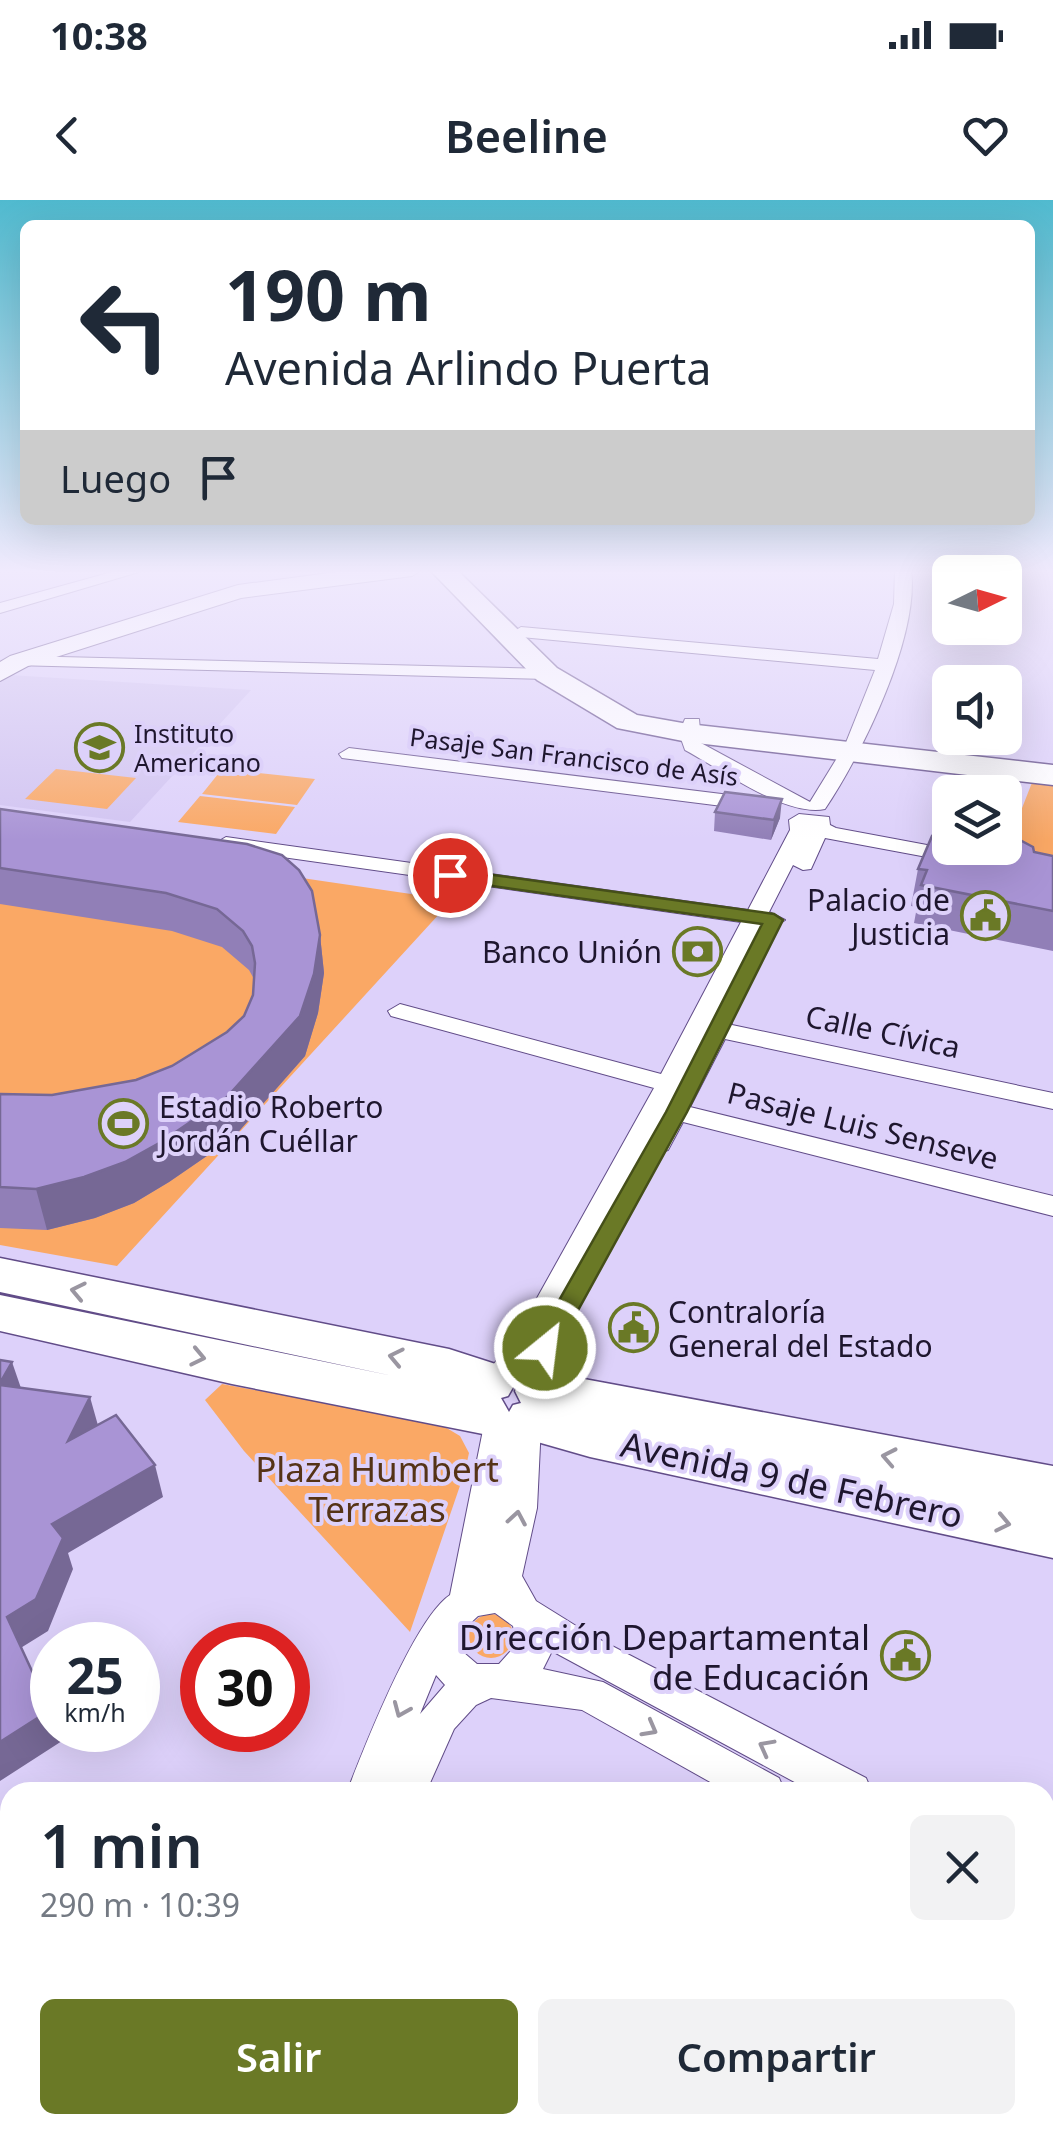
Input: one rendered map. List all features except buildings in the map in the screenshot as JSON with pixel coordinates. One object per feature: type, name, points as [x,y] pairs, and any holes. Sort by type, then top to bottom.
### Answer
[{"type":"main road","points":[[532,659],[547,674],[628,722],[1053,775]]},
{"type":"main road","points":[[555,659],[589,687],[633,710],[690,728]]},
{"type":"main road","points":[[852,747],[1053,764]]},
{"type":"main road","name":"Avenida 9 de Febrero","points":[[0,1275],[449,1368],[590,1436],[1053,1534]]},
{"type":"main road","name":"Avenida 9 de Febrero","points":[[0,1313],[232,1364],[513,1402],[1053,1489]]},
{"type":"street","points":[[819,659],[882,665]]},
{"type":"street","points":[[467,1602],[528,1342],[708,1028],[811,819],[852,747],[885,659]]},
{"type":"street","points":[[10,667],[547,674]]},
{"type":"street","points":[[690,728],[692,746],[811,819],[848,836],[932,847]]},
{"type":"street","name":"Pasaje San Francisco de Asís","points":[[349,754],[811,819]]},
{"type":"street","points":[[811,819],[932,842]]},
{"type":"street","points":[[208,846],[761,926]]},
{"type":"street","name":"Pasaje Luis Senseve","points":[[400,1011],[667,1101],[1053,1206]]},
{"type":"street","name":"Calle Cívica","points":[[708,1028],[1053,1101]]},
{"type":"street","points":[[410,1782],[427,1735],[450,1700],[485,1681],[508,1678],[531,1658],[536,1630],[504,1578],[520,1508],[513,1402],[545,1348],[667,1101]]},
{"type":"street","points":[[371,1782],[424,1658],[456,1609],[467,1602],[495,1597],[576,1646],[833,1782]]},
{"type":"street","points":[[442,1632],[441,1645],[452,1668],[485,1681],[589,1694],[747,1782]]},
{"type":"shaded area","name":"Instituto Americano","points":[[9,675],[251,690],[130,822],[0,805],[0,682]]},
{"type":"green space","points":[[56,769],[136,778],[107,809],[25,799]]},
{"type":"green space","points":[[222,769],[315,779],[297,805],[202,794]]},
{"type":"green space","points":[[1033,780],[1053,783],[1053,857],[1022,852],[1022,808]]},
{"type":"green space","points":[[200,796],[295,807],[276,834],[178,822]]},
{"type":"green space","name":"Estadio Roberto Jordán Cuéllar","points":[[0,834],[452,900],[117,1266],[0,1245]]},
{"type":"green space","name":"Plaza Humbert Terrazas","points":[[222,1384],[440,1424],[460,1436],[469,1453],[465,1471],[410,1632],[244,1451],[205,1400]]},
{"type":"green space","points":[[491,1614],[506,1621],[513,1636],[506,1651],[491,1658],[476,1651],[469,1636],[476,1621]]},
{"type":"place","name":"Instituto Americano","points":[[99,747]]},
{"type":"place","name":"Palacio de Justicia","points":[[985,916]]},
{"type":"place","name":"Banco Unión","points":[[697,951]]},
{"type":"place","name":"Estadio Roberto Jordán Cuéllar","points":[[124,1123]]},
{"type":"place","name":"Contraloría General del Estado","points":[[633,1328]]},
{"type":"place","name":"Dirección Departamental de Educación","points":[[905,1656]]},
{"type":"route","points":[[450,875],[774,920],[676,1112],[545,1348]]}]
